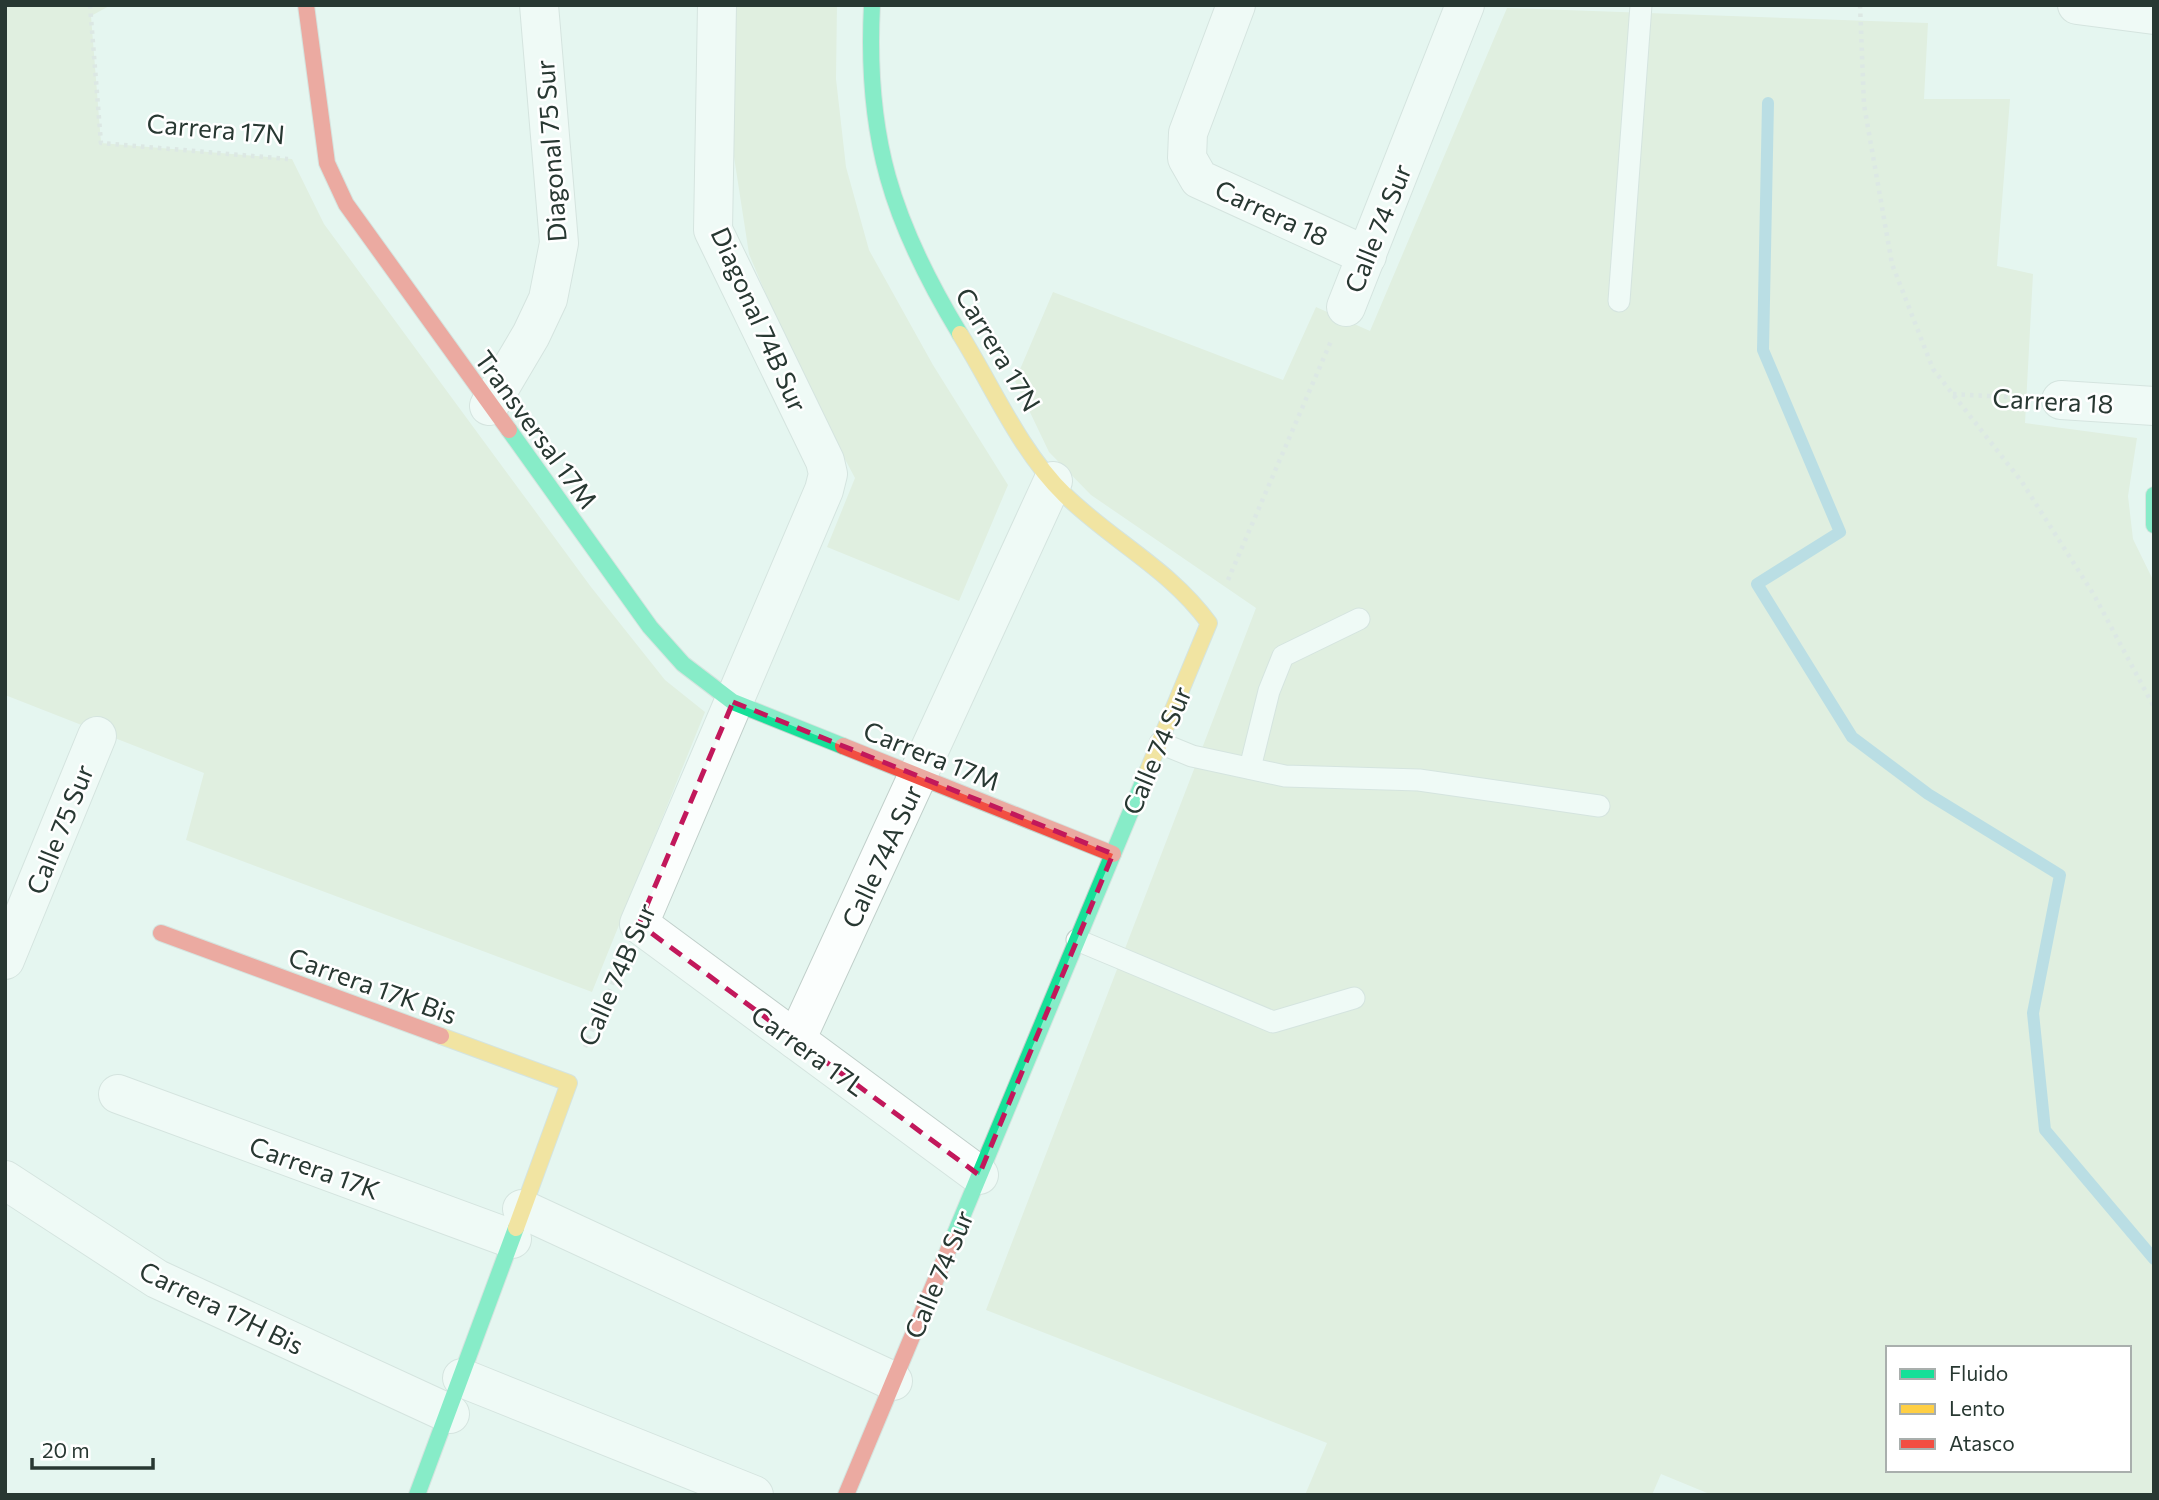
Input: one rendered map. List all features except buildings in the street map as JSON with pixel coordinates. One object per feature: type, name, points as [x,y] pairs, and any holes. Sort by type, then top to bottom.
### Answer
[{"type":"street","name":"Transversal 17M","points":[[306,5],[327,163],[346,204],[650,627],[683,664],[733,702]]},
{"type":"street","name":"Diagonal 75 Sur","points":[[489,406],[531,335],[548,299],[559,243],[540,5]]},
{"type":"street","name":"Diagonal 74B Sur","points":[[717,5],[713,230],[825,461]]},
{"type":"street","name":"Carrera 17N","points":[[872,5],[870,31],[875,114],[897,213],[916,258],[1035,458],[1053,481],[1076,505],[1183,589],[1209,623]]},
{"type":"street","name":"Carrera 18","points":[[1236,5],[1188,134],[1186,158],[1199,178],[1367,256]]},
{"type":"street","name":"Calle 74 Sur","points":[[1346,307],[1465,5]]},
{"type":"street","points":[[2077,5],[2154,15]]},
{"type":"street","name":"Carrera 18","points":[[2061,400],[2154,406]]},
{"type":"street","name":"Calle 74B Sur","points":[[639,924],[824,490],[828,474],[825,461]]},
{"type":"street","name":"Calle 74A Sur","points":[[796,1040],[1053,481]]},
{"type":"street","points":[[2154,495],[2154,525]]},
{"type":"street","name":"Calle 74 Sur","points":[[846,1495],[1209,623]]},
{"type":"street","name":"Carrera 17M","points":[[733,702],[1113,854]]},
{"type":"street","name":"Calle 75 Sur","points":[[5,960],[97,736]]},
{"type":"street","name":"Carrera 17L","points":[[639,924],[979,1175]]},
{"type":"street","name":"Carrera 17K Bis","points":[[161,933],[569,1083]]},
{"type":"street","points":[[417,1495],[450,1414],[569,1083]]},
{"type":"street","name":"Carrera 17K","points":[[118,1094],[517,1224],[893,1381]]},
{"type":"street","name":"Carrera 17H Bis","points":[[5,1180],[157,1279],[450,1414]]},
{"type":"street","points":[[462,1378],[754,1495]]},
{"type":"lane","points":[[1619,301],[1640,5]]},
{"type":"lane","points":[[1250,768],[1269,691],[1283,656],[1359,619]]},
{"type":"lane","points":[[1160,743],[1192,756],[1285,776],[1419,780],[1599,806]]},
{"type":"lane","points":[[1077,940],[1273,1022],[1354,998]]},
{"type":"path","name":"Carrera 17N","points":[[90,5],[101,143],[327,163]]},
{"type":"path","points":[[1860,5],[1864,105],[1892,264],[1933,369],[2022,482],[2094,595],[2154,707]]},
{"type":"path","name":"Calle 74 Sur","points":[[1209,623],[1346,307]]},
{"type":"path","name":"Carrera 18","points":[[1952,394],[2061,400]]},
{"type":"path","name":"Calle 74B Sur","points":[[569,1083],[639,924]]},
{"type":"highlighted area","points":[[733,702],[1113,854],[979,1175],[639,924]]},
{"type":"green space","points":[[5,5],[111,5],[91,16],[101,143],[292,159],[324,224],[591,587],[665,680],[705,712],[592,992],[186,840],[204,773],[5,695]]},
{"type":"green space","points":[[728,5],[837,5],[836,79],[846,167],[869,250],[933,365],[1008,485],[959,601],[827,547],[855,478],[798,371],[749,254],[732,144]]},
{"type":"green space","points":[[1507,8],[1928,23],[1924,99],[2010,99],[1997,266],[2033,274],[2025,423],[2137,438],[2128,496],[2133,539],[2154,582],[2154,1495],[1712,1495],[1661,1474],[1652,1495],[1305,1495],[1327,1443],[986,1310],[1256,608],[1091,495],[1049,452],[1015,381],[1053,292],[1283,380],[1316,307],[1370,331]]},
{"type":"waterway","points":[[1768,103],[1763,350],[1840,532],[1757,584],[1852,737],[1928,794],[2060,875],[2033,1013],[2045,1130],[2154,1259]]},
{"type":"traffic: fast","points":[[872,5],[873,96],[888,177],[900,215],[917,254],[960,334]]},
{"type":"traffic: fast","points":[[509,430],[650,627],[683,664],[733,702],[843,746]]},
{"type":"traffic: fast","points":[[2154,495],[2154,525]]},
{"type":"traffic: fast","points":[[952,1241],[1148,770]]},
{"type":"traffic: fast","points":[[417,1495],[516,1228]]},
{"type":"traffic: slow","points":[[960,334],[1008,418],[1049,478],[1083,511],[1177,587],[1209,623],[1148,770]]},
{"type":"traffic: slow","points":[[441,1036],[569,1083],[516,1228]]},
{"type":"traffic: jam","points":[[306,5],[327,163],[346,204],[509,430]]},
{"type":"traffic: jam","points":[[843,746],[1113,854]]},
{"type":"traffic: jam","points":[[161,933],[441,1036]]},
{"type":"traffic: jam","points":[[846,1495],[952,1241]]}]
